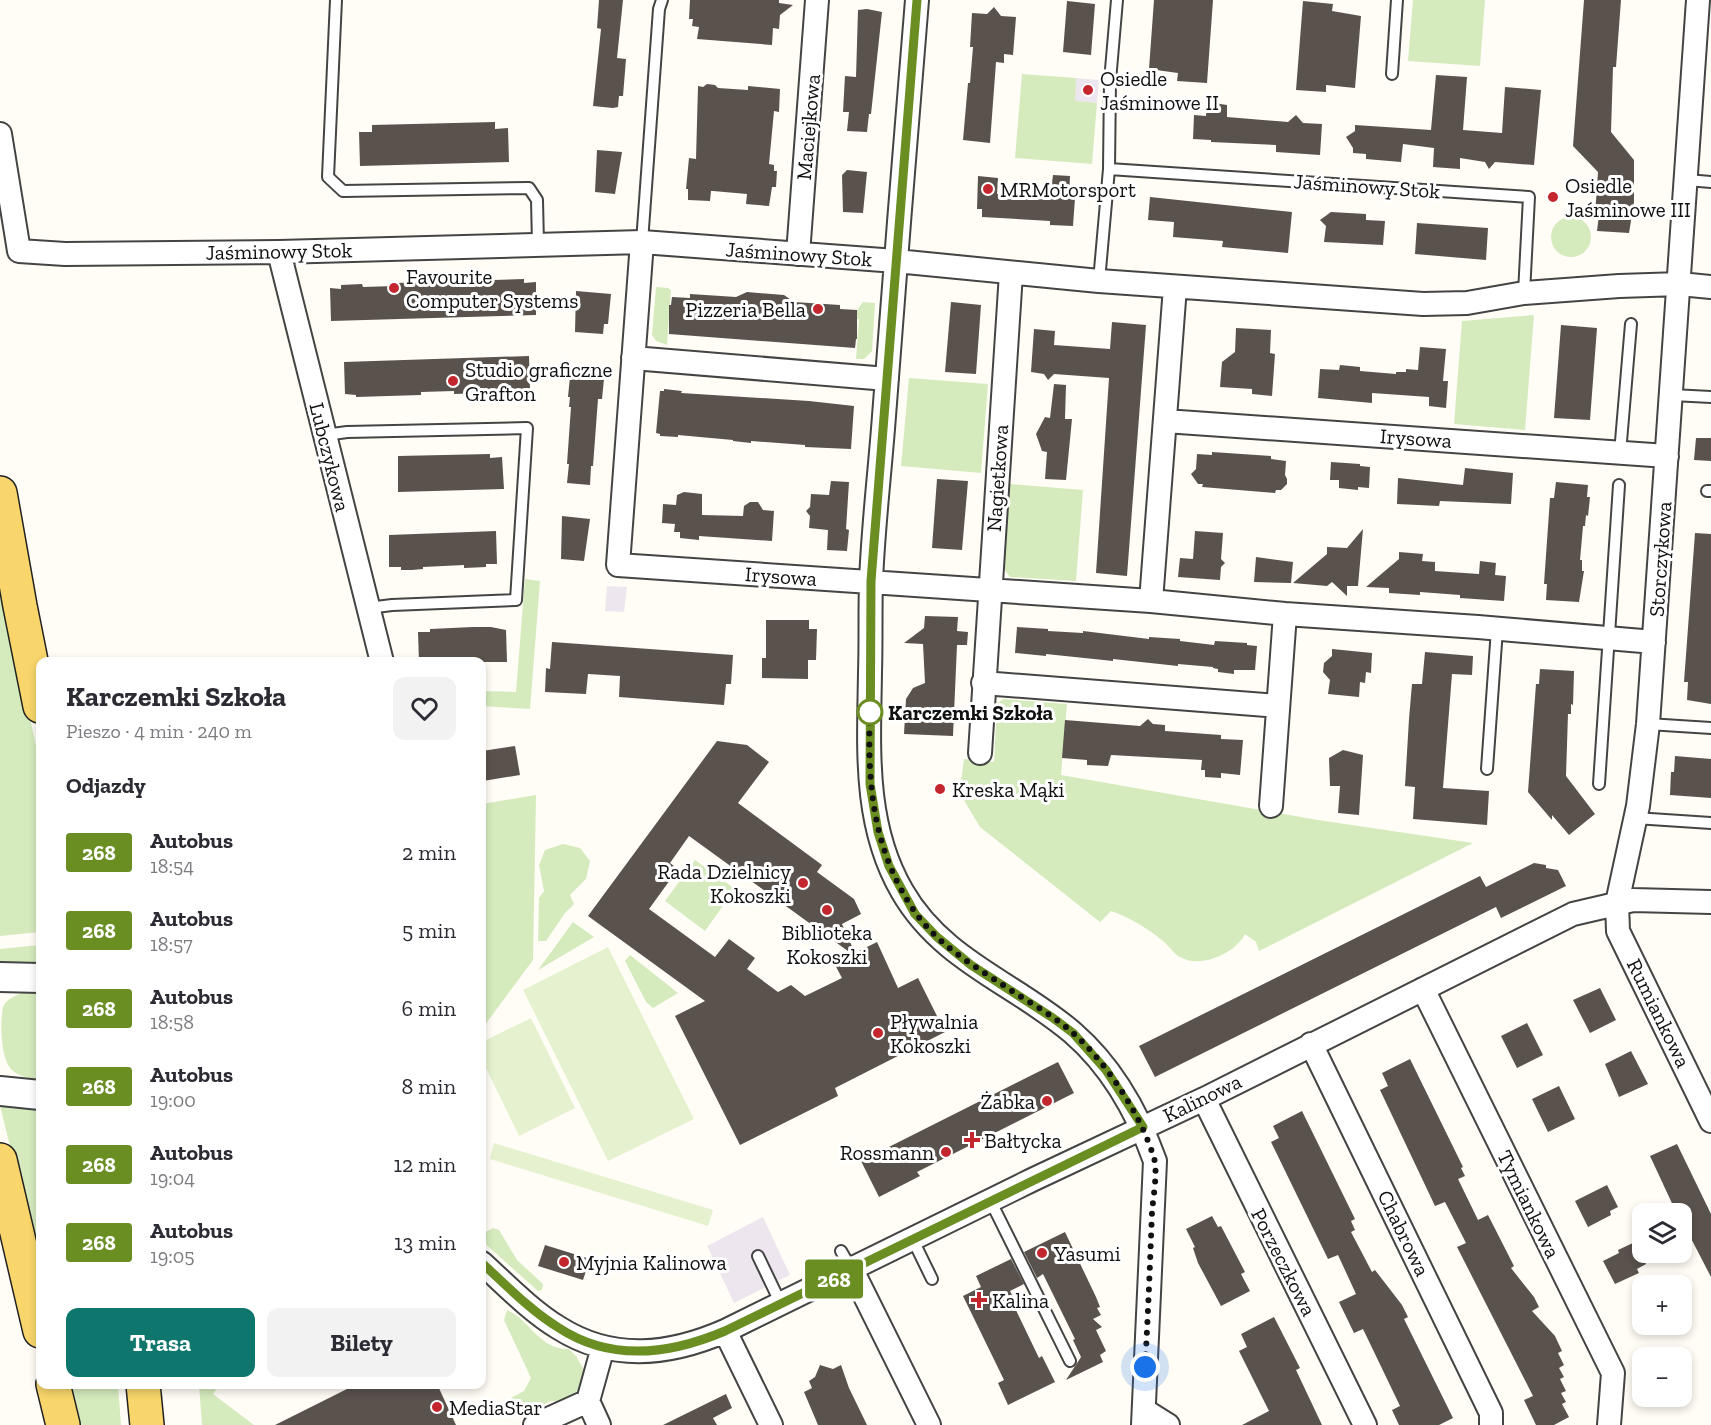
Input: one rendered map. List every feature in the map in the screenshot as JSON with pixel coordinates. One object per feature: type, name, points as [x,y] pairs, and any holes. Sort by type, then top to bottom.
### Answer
[{"type":"main road","points":[[0,493],[36,686]]},
{"type":"main road","points":[[0,1160],[36,1314]]},
{"type":"main road","points":[[54,1389],[63,1425]]},
{"type":"main road","points":[[143,1389],[147,1425]]},
{"type":"street","name":"Maciejkowa","points":[[798,254],[817,0]]},
{"type":"street","points":[[917,0],[871,581],[870,784],[878,832],[889,866],[915,914],[937,937],[971,965],[1053,1018],[1087,1047],[1111,1077],[1143,1127],[1155,1161],[1143,1418],[1168,1425]]},
{"type":"street","name":"Storczykowa","points":[[1617,903],[1635,818],[1648,724],[1698,0]]},
{"type":"street","name":"Jaśminowy Stok","points":[[0,134],[19,251],[65,254],[279,252],[642,242],[896,261],[1099,281],[1423,304],[1467,303],[1524,293],[1680,284],[1711,286]]},
{"type":"street","name":"Irysowa","points":[[642,242],[618,565],[1151,600],[1285,614],[1654,642]]},
{"type":"street","name":"Lubczykowa","points":[[279,252],[381,657]]},
{"type":"street","name":"Nagietkowa","points":[[980,753],[1011,273]]},
{"type":"street","points":[[1151,600],[1175,287]]},
{"type":"street","points":[[633,358],[886,379]]},
{"type":"street","name":"Irysowa","points":[[1165,420],[1667,456]]},
{"type":"street","points":[[1271,806],[1285,614]]},
{"type":"street","points":[[983,683],[1278,706]]},
{"type":"street","name":"Kalinowa","points":[[486,1266],[558,1328],[585,1342],[639,1352],[688,1346],[781,1305],[846,1261],[913,1240],[990,1200],[1204,1099],[1573,914],[1634,900],[1711,902]]},
{"type":"street","name":"Rumiankowa","points":[[1617,903],[1618,931],[1711,1120]]},
{"type":"street","points":[[0,977],[36,978]]},
{"type":"street","name":"Tymiankowa","points":[[1423,989],[1613,1373],[1609,1425]]},
{"type":"street","name":"Chabrowa","points":[[1311,1044],[1491,1413],[1491,1425]]},
{"type":"street","points":[[0,1091],[36,1095]]},
{"type":"street","name":"Porzeczkowa","points":[[1204,1099],[1365,1425]]},
{"type":"street","points":[[846,1261],[929,1425]]},
{"type":"street","points":[[725,1331],[771,1425]]},
{"type":"street","points":[[599,1425],[588,1401],[603,1347]]},
{"type":"street","points":[[535,1425],[588,1401]]},
{"type":"lane","points":[[336,0],[328,177],[343,191],[529,188],[537,200],[538,244]]},
{"type":"lane","points":[[642,242],[659,9],[662,0]]},
{"type":"lane","points":[[1099,281],[1109,169],[1110,81],[1117,0]]},
{"type":"lane","points":[[1392,74],[1397,0]]},
{"type":"lane","name":"Jaśminowy Stok","points":[[1109,169],[1529,197],[1524,293]]},
{"type":"lane","points":[[1687,180],[1711,182]]},
{"type":"lane","points":[[1620,453],[1630,324]]},
{"type":"lane","points":[[1672,395],[1711,397]]},
{"type":"lane","points":[[325,435],[347,432],[527,428],[516,600],[392,604],[368,609]]},
{"type":"lane","points":[[1599,784],[1619,485]]},
{"type":"lane","points":[[1487,769],[1497,629]]},
{"type":"lane","points":[[1648,724],[1711,728]]},
{"type":"lane","points":[[1635,818],[1711,823]]},
{"type":"lane","points":[[990,1200],[1070,1361]]},
{"type":"lane","points":[[913,1240],[932,1279]]},
{"type":"lane","points":[[758,1256],[781,1305]]},
{"type":"shaded area","points":[[1076,78],[1099,80],[1097,103],[1074,101]]},
{"type":"shaded area","points":[[607,586],[627,587],[624,612],[605,611]]},
{"type":"shaded area","points":[[763,1217],[790,1275],[734,1303],[707,1246]]},
{"type":"green space","points":[[1413,0],[1485,0],[1480,66],[1408,61]]},
{"type":"green space","points":[[1022,74],[1076,78],[1075,101],[1097,103],[1092,164],[1015,158]]},
{"type":"green space","points":[[1571,217],[1579,218],[1585,223],[1590,229],[1590,245],[1585,251],[1579,256],[1571,257],[1563,256],[1557,251],[1552,245],[1551,237],[1552,229],[1557,223],[1563,218]]},
{"type":"green space","points":[[656,287],[671,290],[667,345],[656,341],[652,335]]},
{"type":"green space","points":[[863,302],[875,303],[872,351],[864,359],[856,359],[859,319],[857,319],[857,310]]},
{"type":"green space","points":[[1534,315],[1525,430],[1454,424],[1462,321]]},
{"type":"green space","points":[[909,378],[988,384],[981,473],[901,466]]},
{"type":"green space","points":[[1010,484],[1083,490],[1076,581],[1010,577],[1004,569]]},
{"type":"green space","points":[[0,575],[36,746],[36,932],[0,936]]},
{"type":"green space","points":[[525,579],[540,581],[530,709],[486,706],[486,691],[516,692]]},
{"type":"green space","points":[[1003,699],[1067,704],[1061,775],[1318,820],[1473,843],[1259,951],[1256,942],[1245,934],[1226,953],[1207,960],[1188,960],[1178,956],[1163,941],[1132,920],[1111,911],[1100,922],[980,827],[965,802],[961,781],[964,759],[994,762],[997,704]]},
{"type":"green space","points":[[536,795],[533,960],[486,1024],[486,803]]},
{"type":"green space","points":[[563,844],[580,848],[590,861],[586,879],[570,895],[574,904],[546,941],[538,941],[539,898],[544,891],[539,865],[545,850]]},
{"type":"green space","points":[[695,860],[735,889],[705,931],[665,901]]},
{"type":"green space","points":[[573,922],[594,937],[538,970]]},
{"type":"green space","points":[[36,945],[36,967],[0,964],[0,949]]},
{"type":"green space","points":[[608,947],[694,1119],[608,1161],[523,990]]},
{"type":"green space","points":[[630,955],[678,993],[653,1008],[646,1002],[625,961]]},
{"type":"green space","points":[[22,993],[36,993],[36,1079],[13,1071],[3,1050],[1,1022],[3,1007]]},
{"type":"green space","points":[[531,1018],[575,1108],[519,1136],[486,1068],[486,1040]]},
{"type":"green space","points":[[0,1105],[36,1107],[36,1255]]},
{"type":"green space","points":[[494,1143],[713,1210],[708,1226],[490,1159]]},
{"type":"green space","points":[[493,1228],[499,1230],[517,1260],[543,1284],[542,1290],[538,1291],[486,1245],[486,1232]]},
{"type":"green space","points":[[507,1310],[550,1345],[569,1349],[576,1356],[584,1370],[584,1380],[579,1390],[562,1401],[551,1401],[519,1415],[506,1410],[503,1402],[524,1391],[531,1378],[504,1320]]},
{"type":"green space","points":[[69,1389],[118,1389],[121,1425],[78,1425]]},
{"type":"green space","points":[[199,1389],[216,1389],[213,1394],[254,1425],[202,1425]]},
{"type":"building","points":[[599,0],[623,0],[617,58],[626,59],[623,96],[619,96],[618,107],[613,108],[593,106],[601,29],[597,28]]},
{"type":"building","points":[[690,0],[779,0],[779,3],[793,5],[780,15],[779,29],[773,28],[772,45],[697,39],[699,27],[692,26],[693,19],[689,19]]},
{"type":"building","points":[[1154,0],[1213,0],[1207,83],[1177,81],[1178,73],[1149,69]]},
{"type":"building","points":[[1584,0],[1621,0],[1616,67],[1613,67],[1611,132],[1634,160],[1634,202],[1629,233],[1597,231],[1599,215],[1595,215],[1598,172],[1573,146]]},
{"type":"building","points":[[1067,1],[1095,4],[1091,55],[1063,52]]},
{"type":"building","points":[[1303,1],[1333,4],[1332,11],[1361,16],[1355,88],[1326,85],[1326,92],[1296,90]]},
{"type":"building","points":[[994,7],[1001,16],[1016,17],[1013,55],[1004,54],[1004,63],[996,62],[990,143],[963,140],[973,47],[970,47],[972,13],[987,14]]},
{"type":"building","points":[[858,10],[882,12],[871,114],[869,114],[867,132],[847,131],[849,112],[843,112],[845,76],[856,77]]},
{"type":"building","points":[[1436,75],[1467,77],[1463,130],[1502,133],[1505,87],[1541,90],[1534,165],[1495,162],[1489,169],[1485,162],[1460,158],[1460,169],[1433,167],[1434,148],[1403,144],[1401,162],[1366,159],[1366,154],[1353,153],[1353,148],[1346,137],[1355,131],[1355,125],[1431,130]]},
{"type":"building","points":[[707,84],[718,88],[748,90],[748,86],[780,89],[779,112],[774,111],[769,164],[774,165],[774,171],[777,171],[776,187],[772,187],[769,206],[746,204],[747,194],[713,191],[711,191],[710,201],[688,200],[688,189],[686,189],[689,158],[696,159],[698,86],[703,87]]},
{"type":"building","points":[[1207,102],[1227,105],[1227,117],[1288,122],[1296,115],[1303,123],[1322,124],[1320,155],[1276,152],[1276,145],[1193,139],[1194,115],[1206,116]]},
{"type":"building","points":[[495,122],[495,129],[508,128],[509,162],[360,166],[359,132],[372,132],[372,125]]},
{"type":"building","points":[[597,150],[622,152],[615,194],[595,192]]},
{"type":"building","points":[[847,170],[867,172],[863,213],[843,212],[842,175]]},
{"type":"building","points":[[1053,175],[1070,176],[1069,198],[1075,198],[1073,226],[1050,225],[1050,221],[982,217],[982,209],[977,209],[978,176],[998,178],[997,194],[1046,197],[1047,182],[1052,183]]},
{"type":"building","points":[[1150,197],[1292,212],[1288,253],[1222,247],[1223,241],[1173,237],[1174,222],[1148,220]]},
{"type":"building","points":[[1331,212],[1366,214],[1366,220],[1385,221],[1383,245],[1324,242],[1326,226],[1320,220]]},
{"type":"building","points":[[1417,223],[1488,228],[1486,260],[1415,254]]},
{"type":"building","points":[[524,279],[524,283],[536,282],[536,315],[331,321],[330,288],[341,289],[341,285],[395,286],[395,283]]},
{"type":"building","points":[[576,291],[611,294],[608,324],[604,324],[603,334],[575,332]]},
{"type":"building","points":[[747,292],[784,295],[794,302],[840,305],[840,309],[857,310],[855,348],[669,334],[669,305],[671,305],[672,297],[690,298],[690,294],[736,297]]},
{"type":"building","points":[[951,302],[981,305],[976,374],[945,372]]},
{"type":"building","points":[[1112,322],[1146,325],[1127,576],[1096,573],[1109,378],[1054,374],[1048,380],[1044,374],[1031,372],[1034,329],[1055,331],[1054,345],[1110,349]]},
{"type":"building","points":[[1561,325],[1597,328],[1590,420],[1554,418]]},
{"type":"building","points":[[1236,328],[1271,330],[1270,353],[1275,354],[1272,396],[1252,394],[1252,389],[1220,387],[1222,362],[1235,352]]},
{"type":"building","points":[[1420,347],[1446,349],[1443,381],[1448,381],[1446,408],[1429,406],[1429,397],[1372,393],[1372,403],[1318,398],[1320,369],[1339,370],[1340,365],[1360,367],[1360,371],[1396,374],[1396,372],[1406,372],[1406,369],[1418,370]]},
{"type":"building","points":[[529,356],[530,389],[519,389],[519,392],[454,394],[454,391],[421,392],[421,395],[356,397],[356,395],[345,394],[344,362]]},
{"type":"building","points":[[571,366],[605,369],[602,399],[598,399],[590,485],[567,483],[571,407],[569,407],[570,397],[568,397]]},
{"type":"building","points":[[1054,384],[1066,385],[1065,419],[1072,419],[1066,480],[1045,479],[1047,452],[1042,451],[1036,434],[1045,417],[1050,418]]},
{"type":"building","points":[[664,389],[682,391],[681,393],[854,406],[851,449],[751,441],[751,443],[678,435],[678,437],[660,436],[656,433],[660,391]]},
{"type":"building","points":[[1696,438],[1711,438],[1711,461],[1694,460]]},
{"type":"building","points":[[1212,452],[1271,456],[1271,459],[1286,461],[1287,484],[1275,493],[1202,487],[1203,484],[1198,484],[1191,474],[1196,469],[1197,454],[1212,455]]},
{"type":"building","points":[[490,454],[490,458],[502,457],[504,489],[398,492],[398,456]]},
{"type":"building","points":[[1331,462],[1370,467],[1369,488],[1358,487],[1358,490],[1339,488],[1339,480],[1330,480]]},
{"type":"building","points":[[1465,468],[1513,473],[1511,504],[1440,501],[1439,506],[1397,504],[1398,478],[1463,485]]},
{"type":"building","points":[[937,479],[968,481],[962,550],[932,548]]},
{"type":"building","points":[[831,481],[849,482],[847,551],[827,550],[828,530],[809,528],[810,516],[806,511],[810,507],[811,494],[829,495]]},
{"type":"building","points":[[1556,482],[1588,485],[1587,497],[1590,497],[1588,516],[1586,515],[1585,526],[1583,526],[1580,560],[1582,560],[1582,571],[1584,571],[1579,602],[1546,600],[1547,584],[1544,584],[1550,498],[1554,498]]},
{"type":"building","points":[[684,492],[702,494],[702,515],[743,516],[744,506],[750,502],[758,502],[763,510],[774,511],[772,541],[699,536],[699,540],[680,538],[680,532],[674,532],[675,524],[662,523],[663,504],[676,505],[677,495]]},
{"type":"building","points":[[562,516],[590,519],[584,561],[561,559]]},
{"type":"building","points":[[1363,529],[1358,586],[1347,586],[1347,596],[1332,582],[1327,586],[1293,583],[1327,554],[1327,547],[1347,548]]},
{"type":"building","points":[[496,531],[497,564],[464,568],[464,565],[423,567],[423,569],[412,570],[389,567],[389,535]]},
{"type":"building","points":[[1195,531],[1223,533],[1221,559],[1225,563],[1221,567],[1220,580],[1178,577],[1180,558],[1193,559]]},
{"type":"building","points":[[1695,533],[1711,534],[1711,704],[1687,700],[1688,682],[1684,682]]},
{"type":"building","points":[[1399,552],[1423,554],[1422,561],[1435,562],[1435,571],[1479,574],[1480,561],[1496,563],[1495,575],[1506,576],[1504,601],[1420,592],[1420,595],[1389,593],[1389,588],[1366,587],[1399,559]]},
{"type":"building","points":[[1256,557],[1293,562],[1291,583],[1254,582]]},
{"type":"building","points":[[925,616],[958,617],[957,631],[968,632],[967,645],[957,645],[953,736],[904,734],[906,699],[913,688],[925,683],[923,644],[904,643],[924,628]]},
{"type":"building","points":[[766,620],[809,620],[809,629],[817,629],[816,660],[808,660],[808,679],[762,678],[762,658],[766,658]]},
{"type":"building","points":[[491,627],[506,630],[507,662],[486,662],[486,657],[419,657],[418,632],[430,632],[430,629]]},
{"type":"building","points":[[1017,627],[1048,629],[1048,631],[1083,633],[1083,631],[1149,639],[1149,637],[1180,639],[1180,641],[1214,645],[1215,641],[1247,643],[1247,645],[1257,646],[1255,670],[1234,670],[1234,674],[1218,672],[1218,669],[1213,667],[1015,653]]},
{"type":"building","points":[[552,642],[733,655],[731,684],[726,684],[724,705],[619,697],[620,676],[588,674],[586,694],[545,692],[546,668],[550,669]]},
{"type":"building","points":[[1332,649],[1372,653],[1371,673],[1366,672],[1365,683],[1360,682],[1359,697],[1328,694],[1330,680],[1323,672],[1324,663],[1332,656]]},
{"type":"building","points":[[1425,652],[1473,656],[1472,675],[1452,674],[1443,788],[1489,791],[1487,825],[1413,819],[1415,787],[1405,786],[1409,719],[1412,684],[1422,684]]},
{"type":"building","points":[[1540,669],[1574,671],[1573,705],[1571,704],[1571,714],[1568,714],[1566,776],[1595,814],[1569,835],[1552,815],[1552,820],[1528,792],[1536,684],[1539,684]]},
{"type":"building","points":[[1148,719],[1153,724],[1165,725],[1165,731],[1221,735],[1221,739],[1243,740],[1240,775],[1221,773],[1221,778],[1205,777],[1205,770],[1201,770],[1202,760],[1111,755],[1108,766],[1087,765],[1087,760],[1062,758],[1065,720],[1140,726]]},
{"type":"building","points":[[717,741],[747,745],[769,762],[738,803],[822,865],[817,872],[854,899],[861,914],[842,924],[855,953],[877,942],[898,988],[918,978],[945,1032],[835,1088],[838,1096],[740,1145],[675,1016],[705,1001],[588,916]],"holes":[[[689,836],[852,954],[834,963],[842,978],[805,996],[791,985],[778,992],[747,969],[755,958],[729,939],[715,957],[649,909],[678,869],[670,863]]]},
{"type":"building","points":[[515,746],[520,775],[486,781],[486,750]]},
{"type":"building","points":[[1343,750],[1363,755],[1359,815],[1338,813],[1340,786],[1330,786],[1329,758]]},
{"type":"building","points":[[1675,756],[1711,759],[1711,798],[1670,795],[1671,772],[1674,772]]},
{"type":"building","points":[[1534,863],[1558,870],[1566,886],[1501,918],[1496,907],[1155,1077],[1139,1046],[1480,876],[1486,887]]},
{"type":"building","points":[[1600,988],[1616,1020],[1590,1033],[1573,1000]]},
{"type":"building","points":[[1527,1023],[1543,1055],[1517,1068],[1501,1036]]},
{"type":"building","points":[[1631,1051],[1648,1084],[1619,1097],[1605,1064]]},
{"type":"building","points":[[1410,1059],[1463,1167],[1461,1168],[1465,1176],[1458,1179],[1478,1220],[1488,1215],[1514,1266],[1511,1268],[1539,1307],[1532,1311],[1555,1336],[1562,1351],[1558,1353],[1564,1365],[1559,1368],[1564,1377],[1560,1379],[1566,1391],[1561,1393],[1566,1402],[1562,1404],[1569,1417],[1554,1425],[1536,1425],[1524,1400],[1533,1396],[1457,1247],[1466,1243],[1445,1202],[1435,1206],[1380,1090],[1388,1086],[1382,1073]]},
{"type":"building","points":[[1058,1062],[1074,1093],[917,1172],[920,1176],[879,1197],[861,1161]]},
{"type":"building","points":[[1559,1086],[1575,1119],[1548,1132],[1532,1099]]},
{"type":"building","points":[[1302,1111],[1355,1219],[1351,1221],[1355,1230],[1351,1232],[1372,1272],[1375,1270],[1402,1305],[1408,1317],[1404,1319],[1453,1418],[1439,1425],[1399,1425],[1392,1410],[1400,1406],[1363,1329],[1354,1333],[1339,1302],[1356,1294],[1338,1255],[1328,1259],[1271,1142],[1279,1138],[1273,1126]]},
{"type":"building","points":[[1677,1144],[1711,1214],[1711,1277],[1692,1240],[1692,1203],[1672,1203],[1650,1156]]},
{"type":"building","points":[[1607,1185],[1618,1207],[1610,1211],[1611,1215],[1588,1227],[1575,1201]]},
{"type":"building","points":[[1212,1216],[1218,1227],[1221,1226],[1245,1272],[1241,1274],[1250,1291],[1221,1306],[1198,1263],[1193,1248],[1195,1247],[1186,1229]]},
{"type":"building","points":[[1065,1232],[1100,1307],[1097,1308],[1101,1315],[1093,1319],[1102,1327],[1096,1330],[1106,1351],[1100,1355],[1103,1362],[1066,1380],[1081,1357],[1073,1340],[1075,1339],[1043,1274],[1037,1278],[1024,1252]]},
{"type":"building","points":[[1632,1243],[1632,1263],[1646,1264],[1637,1269],[1639,1273],[1615,1284],[1603,1261],[1619,1253],[1618,1250]]},
{"type":"building","name":"Myjnia Kalinowa","points":[[545,1245],[590,1259],[583,1280],[538,1266]]},
{"type":"building","points":[[1011,1259],[1024,1284],[1010,1291],[1019,1309],[1014,1306],[1039,1358],[1042,1356],[1055,1382],[1008,1405],[998,1383],[1004,1380],[963,1296],[981,1287],[976,1276]]},
{"type":"building","points":[[1274,1317],[1300,1368],[1296,1370],[1322,1425],[1242,1425],[1269,1411],[1239,1351],[1247,1347],[1241,1334]]},
{"type":"building","points":[[820,1365],[833,1369],[841,1365],[849,1388],[867,1425],[818,1425],[804,1392],[812,1388],[809,1381],[815,1377]]},
{"type":"building","points":[[347,1389],[439,1389],[456,1425],[275,1425]]},
{"type":"building","points":[[726,1394],[732,1408],[713,1418],[717,1425],[663,1425]]},
{"type":"bus line","name":"268","points":[[486,1266],[558,1328],[585,1342],[639,1352],[688,1346],[725,1331],[852,1270],[1143,1127],[1106,1070],[1073,1033],[971,965],[937,937],[915,914],[889,866],[871,800],[871,581],[917,0]]},
{"type":"place","name":"Osiedle Jaśminowe II","points":[[1088,90]]},
{"type":"place","name":"MRMotorsport","points":[[988,189]]},
{"type":"place","name":"Osiedle Jaśminowe III","points":[[1553,197]]},
{"type":"place","name":"Favourite Computer Systems","points":[[394,288]]},
{"type":"place","name":"Pizzeria Bella","points":[[818,309]]},
{"type":"place","name":"Studio graficzne Grafton","points":[[453,381]]},
{"type":"place","name":"Karczemki Szkoła","points":[[870,712]]},
{"type":"place","name":"Kreska Mąki","points":[[940,789]]},
{"type":"place","name":"Rada Dzielnicy Kokoszki","points":[[803,883]]},
{"type":"place","name":"Biblioteka Kokoszki","points":[[827,910]]},
{"type":"place","name":"Pływalnia Kokoszki","points":[[878,1033]]},
{"type":"place","name":"Żabka","points":[[1047,1101]]},
{"type":"place","name":"Bałtycka","points":[[972,1140]]},
{"type":"place","name":"Rossmann","points":[[946,1152]]},
{"type":"place","name":"Yasumi","points":[[1042,1253]]},
{"type":"place","name":"Myjnia Kalinowa","points":[[564,1262]]},
{"type":"place","name":"Kalina","points":[[979,1300]]},
{"type":"place","name":"MediaStar","points":[[437,1407]]},
{"type":"route","points":[[870,712],[871,800],[878,832],[889,866],[915,914],[937,937],[971,965],[1073,1033],[1106,1070],[1143,1127],[1155,1161],[1145,1367]]}]
